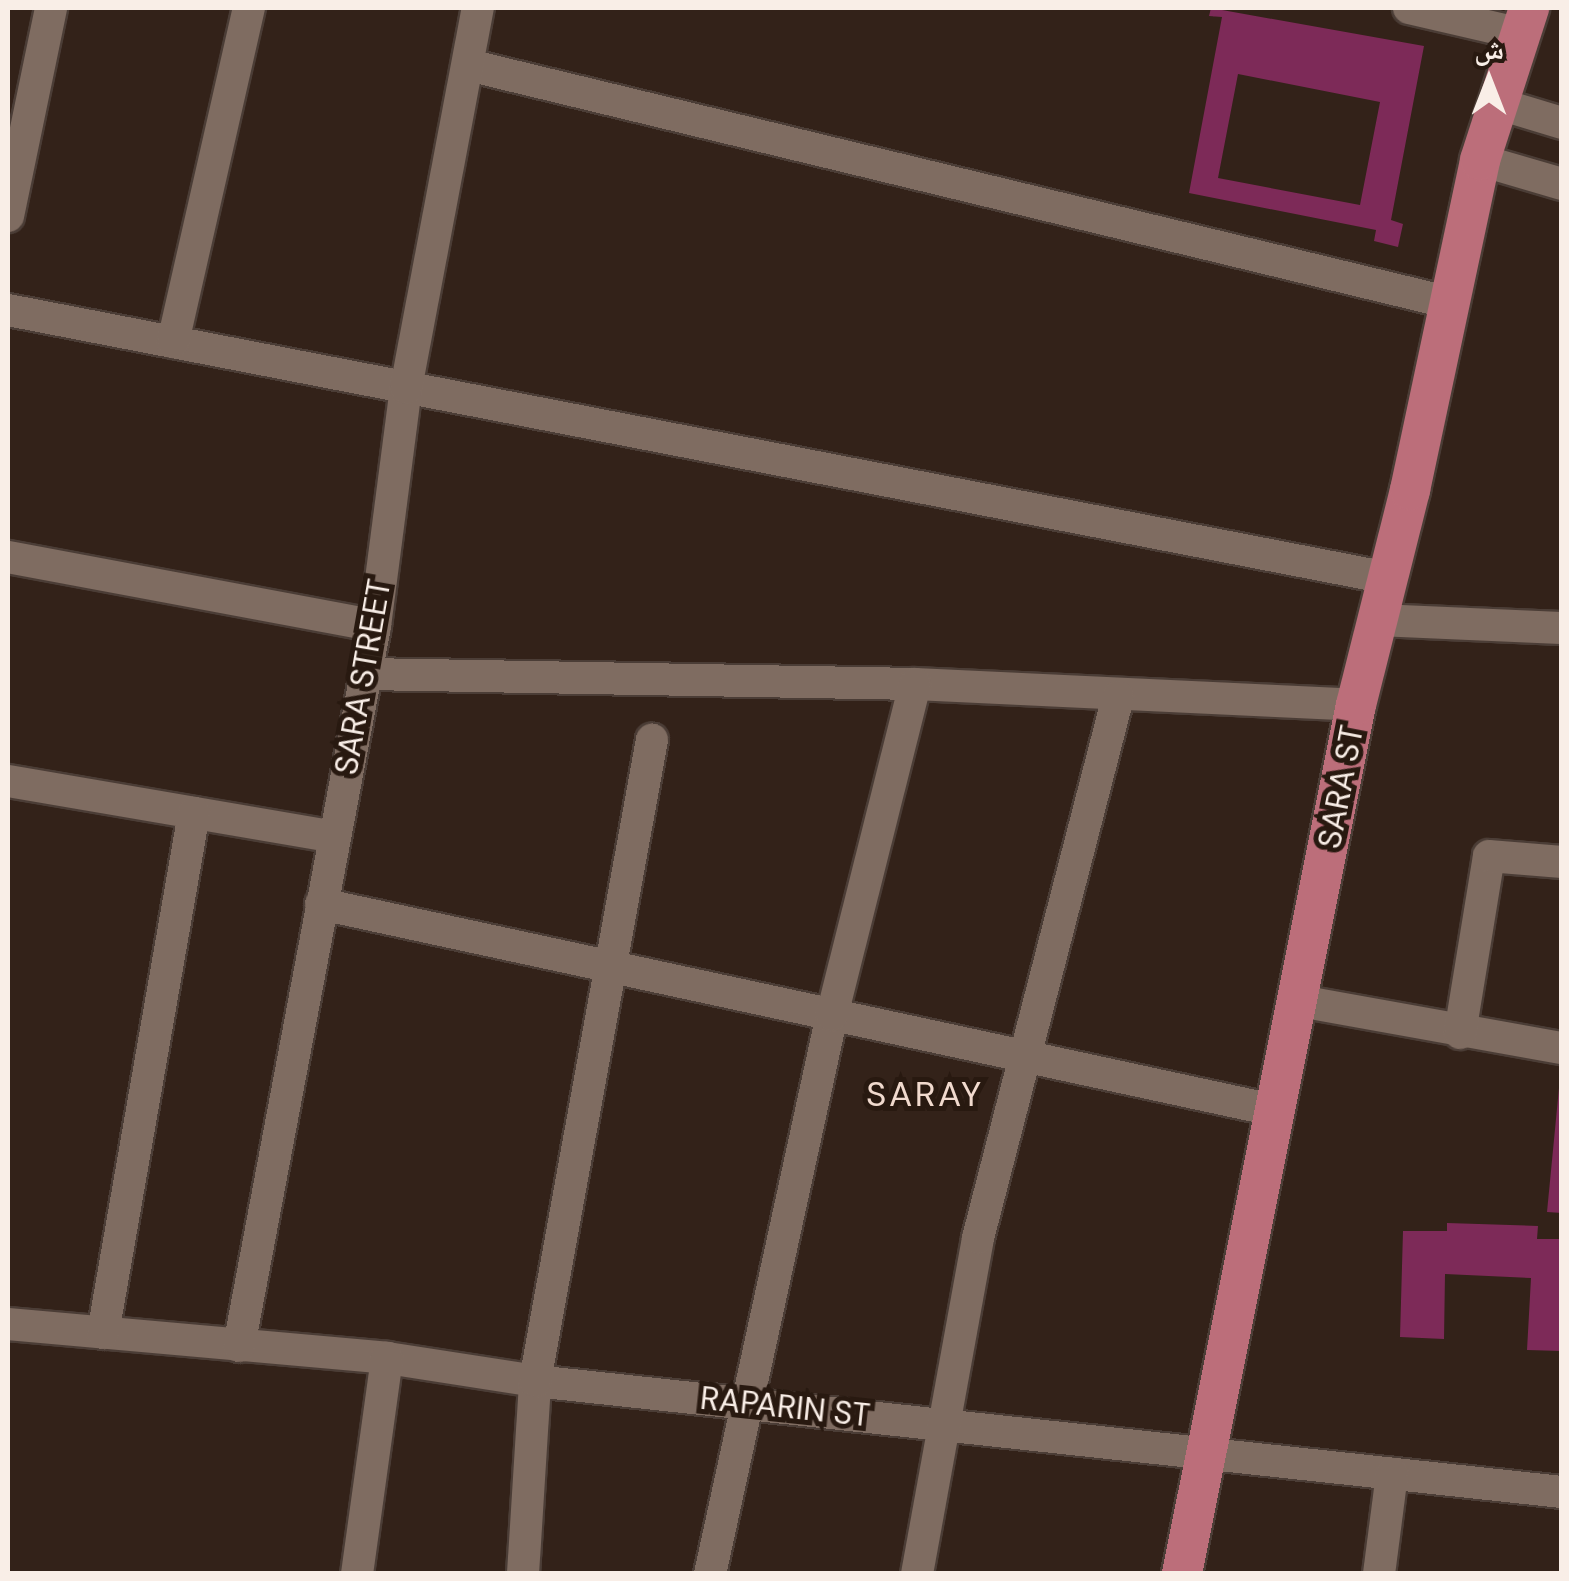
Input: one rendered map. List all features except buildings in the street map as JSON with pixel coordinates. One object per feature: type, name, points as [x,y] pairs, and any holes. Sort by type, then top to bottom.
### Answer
[{"type":"main road","name":"SARA ST","points":[[1182,1574],[1203,1454],[1300,1002],[1356,705],[1388,578],[1480,160],[1523,20]]},
{"type":"street","points":[[8,216],[51,8]]},
{"type":"street","points":[[173,342],[249,8]]},
{"type":"street","name":"SARA STREET","points":[[239,1346],[375,626],[406,388],[478,8]]},
{"type":"street","points":[[1408,8],[1523,20]]},
{"type":"street","points":[[468,65],[1448,302]]},
{"type":"street","points":[[1496,104],[1562,123]]},
{"type":"street","points":[[1480,160],[1562,184]]},
{"type":"street","points":[[8,310],[1388,578]]},
{"type":"street","points":[[8,557],[375,626]]},
{"type":"street","points":[[1378,620],[1562,628]]},
{"type":"street","points":[[366,674],[915,684],[1118,697],[1356,705]]},
{"type":"street","points":[[710,1574],[832,1015],[915,684]]},
{"type":"street","points":[[918,1574],[940,1423],[1024,1055],[1118,697]]},
{"type":"street","points":[[524,1574],[535,1380],[652,740]]},
{"type":"street","points":[[8,781],[334,837]]},
{"type":"street","points":[[104,1333],[194,814]]},
{"type":"street","points":[[1460,1033],[1488,856],[1562,862]]},
{"type":"street","points":[[321,904],[1278,1111]]},
{"type":"street","points":[[1300,1002],[1562,1048]]},
{"type":"street","name":"RAPARIN ST","points":[[8,1324],[387,1358],[535,1380],[1562,1492]]},
{"type":"street","points":[[358,1574],[387,1358]]},
{"type":"street","points":[[1379,1574],[1392,1474]]},
{"type":"district","name":"SARAY","points":[[925,1094]]}]
